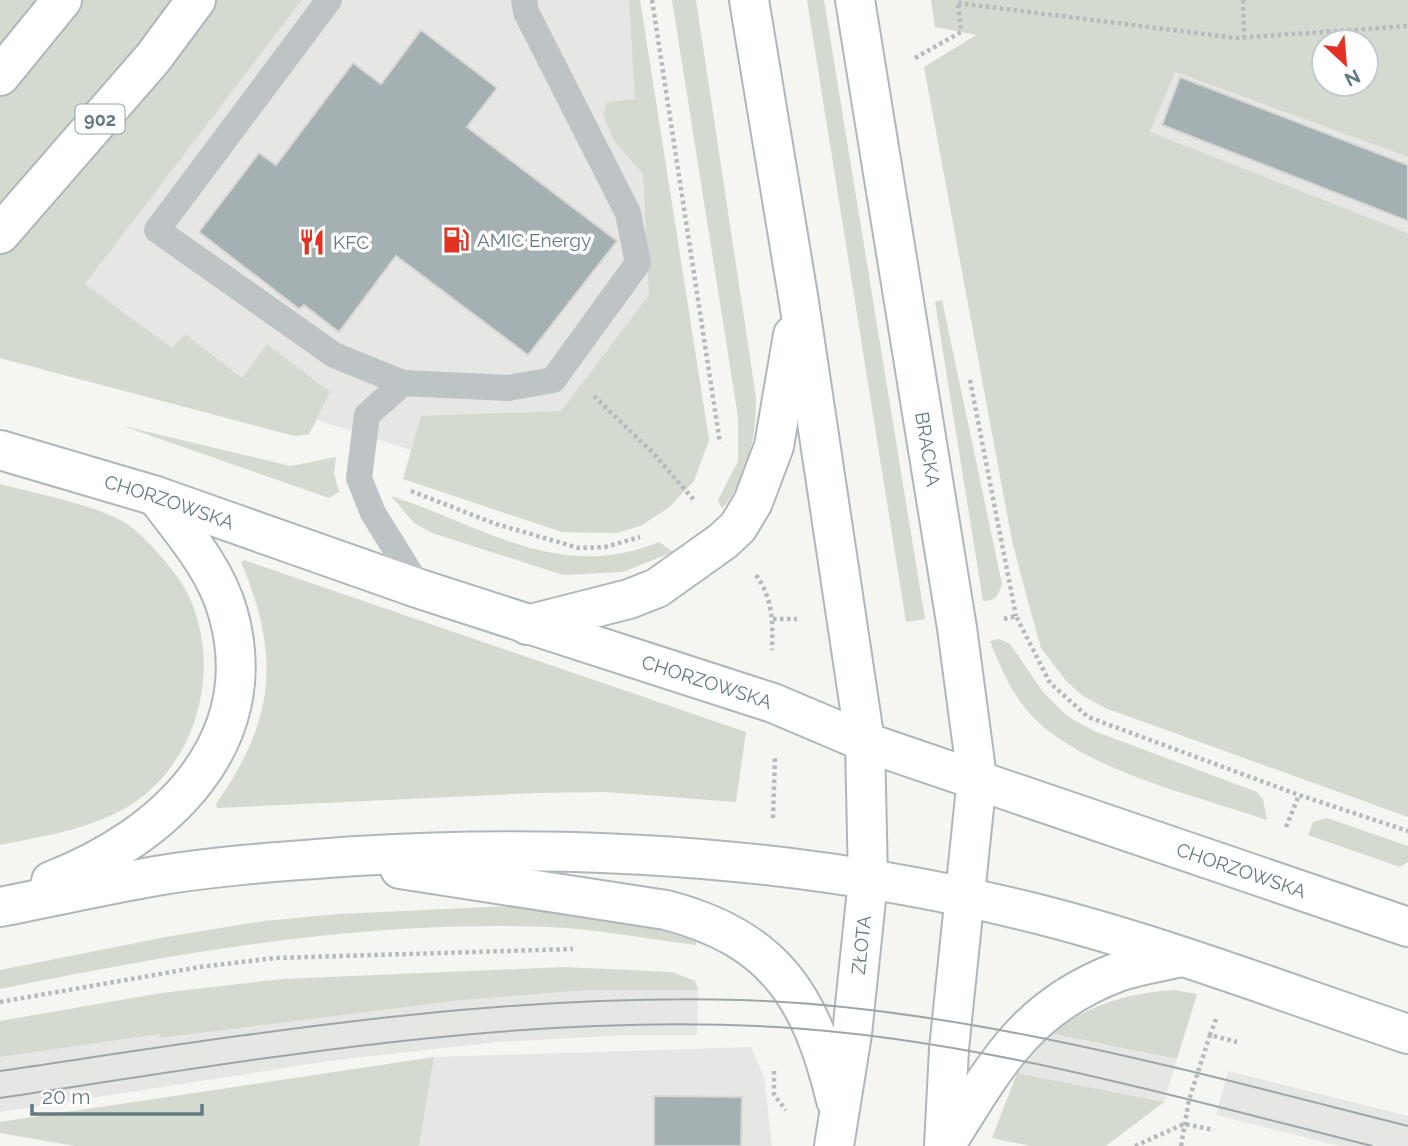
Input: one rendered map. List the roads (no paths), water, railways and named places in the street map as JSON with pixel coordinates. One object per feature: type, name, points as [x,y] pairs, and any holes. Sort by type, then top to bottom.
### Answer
[{"type":"main road","points":[[0,76],[62,0]]},
{"type":"main road","name":"902","points":[[0,234],[153,58],[196,0]]},
{"type":"main road","points":[[749,0],[799,302],[865,742]]},
{"type":"main road","name":"BRACKA","points":[[855,0],[957,628],[977,778],[965,898]]},
{"type":"main road","points":[[527,625],[629,599],[657,588],[723,541],[738,527],[753,502],[774,446],[799,302]]},
{"type":"main road","name":"CHORZOWSKA","points":[[0,450],[156,496],[527,625],[773,703],[865,742],[1408,927]]},
{"type":"main road","points":[[0,901],[78,871],[125,845],[164,815],[199,778],[224,732],[234,698],[236,654],[228,612],[211,573],[156,496]]},
{"type":"main road","name":"ZŁOTA","points":[[837,1131],[867,880],[865,742]]},
{"type":"main road","points":[[0,907],[157,876],[327,858],[465,849],[583,850],[701,858],[867,880],[965,898],[1080,925],[1183,956],[1408,1034]]},
{"type":"main road","points":[[327,858],[666,910],[701,919],[752,949],[787,981],[817,1030],[837,1131]]},
{"type":"main road","points":[[944,1146],[949,1049],[965,898]]},
{"type":"main road","points":[[944,1146],[1002,1058],[1035,1019],[1056,1002],[1119,972],[1183,956]]},
{"type":"lane","points":[[329,0],[156,230],[334,355],[403,383],[508,388],[553,380],[638,263],[628,213],[526,12],[524,0]]},
{"type":"lane","points":[[403,383],[367,415],[359,478],[373,513],[420,589]]},
{"type":"tram line","points":[[0,1071],[276,1031],[462,1010],[555,1003],[741,1000],[825,1005],[993,1029],[1161,1064],[1408,1126]]},
{"type":"tram line","points":[[0,1098],[289,1055],[485,1033],[582,1026],[680,1024],[777,1027],[852,1034],[1002,1057],[1151,1090],[1372,1146]]},
{"type":"place","name":"AMIC Energy","points":[[456,240]]},
{"type":"place","name":"KFC","points":[[312,242]]}]
